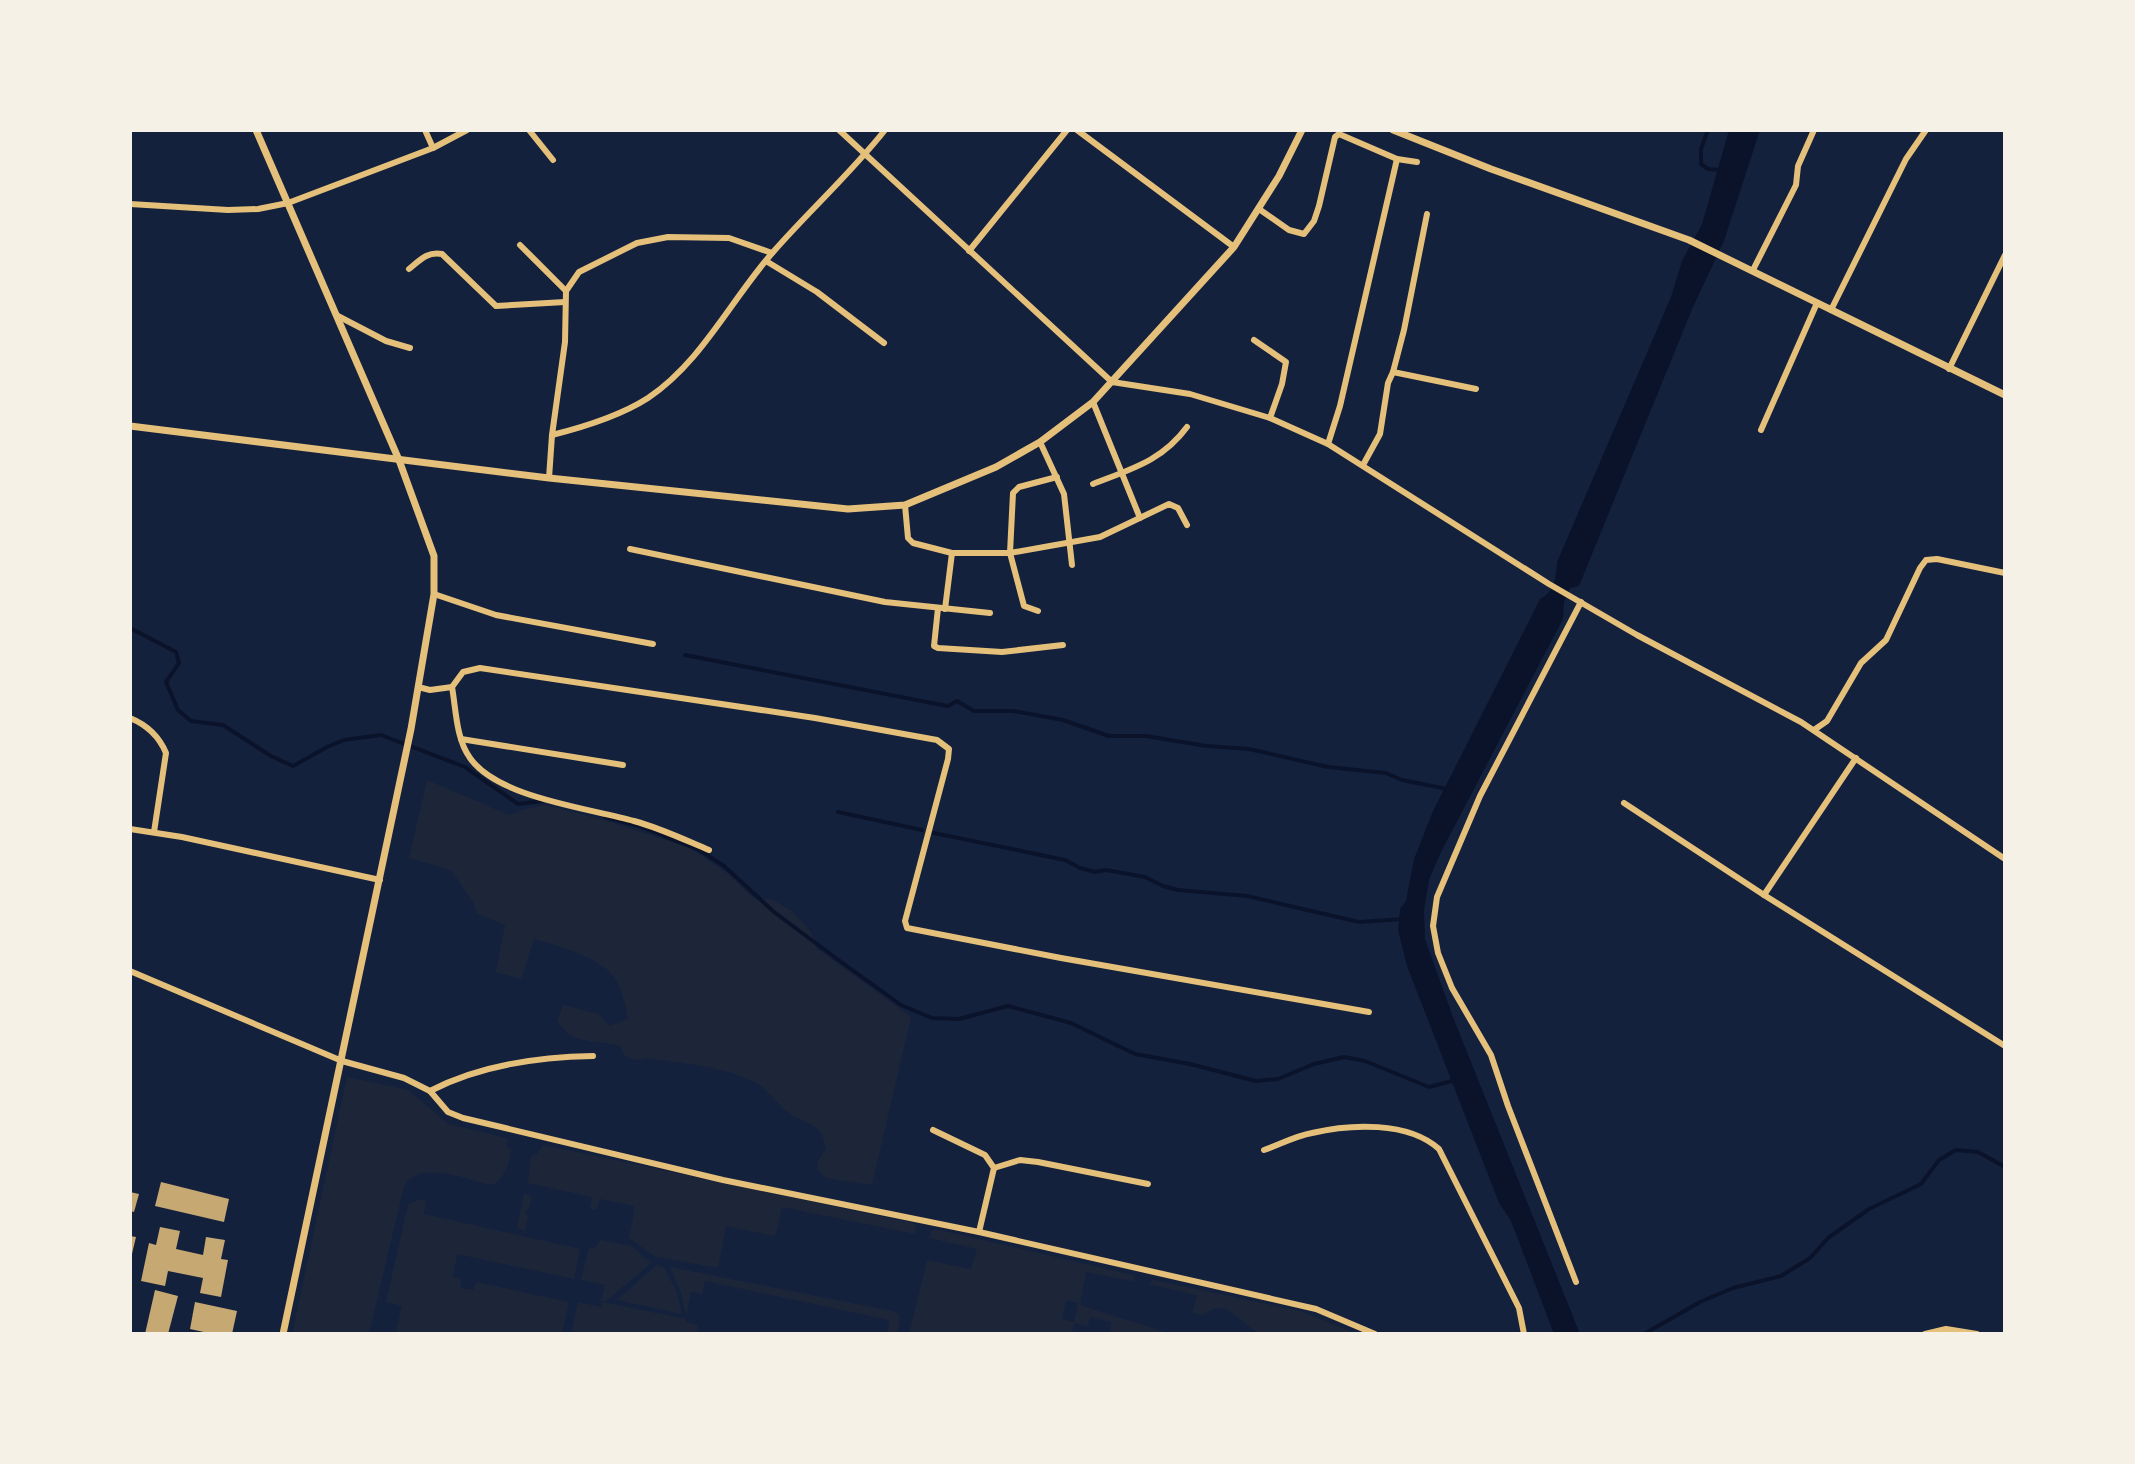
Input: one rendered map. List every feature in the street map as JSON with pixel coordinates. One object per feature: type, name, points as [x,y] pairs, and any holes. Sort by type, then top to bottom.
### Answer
[{"type":"street","points":[[256,130],[399,460],[434,556],[434,594],[411,729],[283,1334]]},
{"type":"street","points":[[425,130],[433,148]]},
{"type":"street","points":[[130,204],[228,210],[258,209],[288,203],[433,148],[467,130]]},
{"type":"street","points":[[529,130],[553,160]]},
{"type":"street","points":[[839,130],[1112,382],[1190,394],[1270,418],[1328,444],[1549,584],[1814,730],[2005,859]]},
{"type":"street","points":[[552,435],[628,409],[650,397],[682,368],[772,253],[866,155],[885,130]]},
{"type":"street","points":[[969,251],[1067,130]]},
{"type":"street","points":[[1077,130],[1234,247]]},
{"type":"street","points":[[130,426],[549,478],[848,509],[905,505],[996,467],[1040,442],[1093,402],[1234,247],[1279,176],[1302,130]]},
{"type":"street","points":[[1393,130],[1491,169],[1689,240],[2005,395]]},
{"type":"street","points":[[1753,270],[1796,185],[1798,166],[1814,130]]},
{"type":"street","points":[[1831,310],[1906,159],[1926,130]]},
{"type":"street","points":[[1259,209],[1289,230],[1304,234],[1314,221],[1338,132],[1397,159],[1417,162]]},
{"type":"street","points":[[1328,444],[1340,406],[1397,159]]},
{"type":"street","points":[[1363,465],[1380,434],[1388,383],[1427,214]]},
{"type":"street","points":[[549,478],[566,332],[566,291],[579,272],[637,243],[668,237],[729,238],[772,253]]},
{"type":"street","points":[[520,245],[566,291]]},
{"type":"street","points":[[409,269],[434,252],[442,254],[496,306],[565,302]]},
{"type":"street","points":[[1949,369],[2005,255]]},
{"type":"street","points":[[766,261],[817,292],[884,343]]},
{"type":"street","points":[[1761,430],[1817,303]]},
{"type":"street","points":[[336,315],[386,341],[410,348]]},
{"type":"street","points":[[1254,340],[1286,362],[1270,418]]},
{"type":"street","points":[[1393,372],[1476,389]]},
{"type":"street","points":[[1093,402],[1140,518]]},
{"type":"street","points":[[1093,484],[1163,454],[1187,427]]},
{"type":"street","points":[[1040,442],[1064,494],[1072,565]]},
{"type":"street","points":[[1038,611],[1024,606],[1010,553],[1015,489],[1057,477]]},
{"type":"street","points":[[905,505],[908,538],[913,543],[952,553],[1010,553],[1071,544],[1100,537],[1169,504],[1174,505],[1187,525]]},
{"type":"street","points":[[630,549],[885,602],[990,613]]},
{"type":"street","points":[[952,553],[934,646],[1002,652],[1063,645]]},
{"type":"street","points":[[1814,730],[1827,721],[1861,663],[1886,640],[1926,560],[1937,559],[2005,573]]},
{"type":"street","points":[[434,594],[496,615],[653,644]]},
{"type":"street","points":[[1576,1282],[1491,1055],[1452,988],[1438,953],[1433,926],[1437,897],[1474,810],[1578,600]]},
{"type":"street","points":[[418,687],[430,690],[452,687],[463,672],[480,668],[937,740],[949,749],[948,759],[905,921],[907,928],[1369,1012]]},
{"type":"street","points":[[452,687],[461,739],[469,758],[498,782],[637,822],[709,850]]},
{"type":"street","points":[[130,718],[144,724],[161,742],[166,753],[154,832]]},
{"type":"street","points":[[461,739],[623,765]]},
{"type":"street","points":[[1764,895],[1856,758]]},
{"type":"street","points":[[1624,803],[2005,1046]]},
{"type":"street","points":[[130,829],[380,880]]},
{"type":"street","points":[[130,971],[342,1061],[404,1078],[430,1091],[448,1112],[532,1136],[723,1180],[979,1232],[1316,1309],[1375,1334]]},
{"type":"street","points":[[430,1091],[452,1080],[508,1064],[549,1056],[593,1056]]},
{"type":"street","points":[[1264,1150],[1311,1133],[1365,1127],[1427,1137],[1439,1149],[1519,1308],[1524,1334]]},
{"type":"street","points":[[933,1130],[985,1155],[994,1168],[979,1232]]},
{"type":"street","points":[[994,1168],[1020,1160],[1148,1184]]},
{"type":"street","points":[[1925,1334],[1946,1329],[1977,1334]]},
{"type":"shaded area","points":[[1729,130],[1760,130],[1724,241],[1693,307],[1579,586],[1570,588],[1564,602],[1563,619],[1440,854],[1429,880],[1424,910],[1425,939],[1453,1017],[1580,1334],[1554,1334],[1511,1221],[1499,1203],[1407,966],[1398,930],[1400,909],[1406,901],[1414,859],[1433,811],[1540,599],[1554,584],[1557,562],[1671,297],[1682,261],[1702,224]]},
{"type":"shaded area","points":[[427,780],[509,815],[546,805],[690,848],[727,873],[753,898],[773,900],[792,911],[811,932],[816,948],[911,1017],[872,1185],[826,1178],[817,1170],[818,1161],[826,1148],[820,1133],[788,1112],[756,1083],[704,1066],[648,1058],[635,1060],[624,1055],[620,1046],[577,1038],[563,1029],[557,1021],[563,1005],[598,1014],[610,1026],[628,1019],[617,982],[598,963],[534,939],[521,979],[496,972],[505,925],[477,914],[473,902],[451,870],[409,858]]},
{"type":"shaded area","points":[[347,1077],[408,1090],[448,1124],[507,1138],[507,1147],[511,1148],[509,1159],[506,1170],[492,1185],[432,1172],[411,1178],[404,1186],[369,1334],[292,1334]]},
{"type":"shaded area","points":[[543,1145],[913,1223],[915,1234],[782,1207],[773,1236],[726,1226],[718,1268],[656,1257],[629,1238],[635,1206],[600,1199],[597,1210],[590,1209],[592,1197],[528,1183],[531,1156],[537,1154]]},
{"type":"shaded area","points":[[524,1194],[532,1196],[529,1208],[524,1212],[528,1216],[525,1230],[517,1228]]},
{"type":"shaded area","points":[[420,1199],[426,1200],[424,1214],[580,1249],[574,1279],[457,1254],[453,1277],[461,1279],[460,1288],[473,1290],[476,1282],[569,1302],[562,1334],[412,1334],[396,1331],[402,1306],[386,1302],[408,1205]]},
{"type":"shaded area","points":[[935,1229],[1133,1275],[1136,1282],[1086,1272],[1080,1305],[1171,1334],[1112,1334],[1111,1322],[1090,1317],[1088,1326],[1074,1323],[1072,1334],[909,1334],[927,1260],[971,1269],[977,1249],[929,1238]],"holes":[[[1066,1300],[1078,1303],[1074,1322],[1062,1319]]]},
{"type":"shaded area","points":[[600,1240],[631,1246],[651,1263],[606,1301],[601,1301],[605,1285],[581,1280],[589,1248],[594,1249]]},
{"type":"shaded area","points":[[657,1265],[664,1267],[677,1293],[682,1314],[617,1300]]},
{"type":"shaded area","points":[[670,1267],[896,1312],[900,1317],[897,1334],[887,1334],[889,1320],[705,1281],[702,1294],[691,1292],[686,1316]]},
{"type":"shaded area","points":[[1153,1280],[1300,1311],[1357,1334],[1259,1334],[1227,1309],[1215,1308],[1203,1315],[1192,1313],[1197,1295],[1148,1284]]},
{"type":"shaded area","points":[[578,1302],[601,1307],[602,1302],[686,1319],[686,1322],[698,1325],[696,1334],[571,1334]]},
{"type":"building","points":[[161,1182],[229,1199],[224,1222],[155,1206]]},
{"type":"building","points":[[130,1192],[139,1194],[134,1212],[130,1211]]},
{"type":"building","points":[[160,1227],[180,1231],[176,1249],[203,1255],[206,1237],[225,1240],[221,1259],[228,1260],[221,1297],[200,1293],[203,1278],[168,1271],[165,1286],[141,1281],[149,1243],[156,1245]]},
{"type":"building","points":[[130,1236],[136,1237],[131,1258],[130,1258]]},
{"type":"building","points":[[155,1290],[178,1296],[168,1334],[145,1334]]},
{"type":"building","points":[[195,1302],[237,1311],[232,1334],[190,1329]]},
{"type":"waterway","points":[[1708,130],[1701,149],[1701,164],[1708,169],[1721,170]]},
{"type":"waterway","points":[[130,628],[176,652],[179,663],[166,682],[178,710],[191,721],[223,725],[271,756],[293,766],[344,740],[381,735],[465,767],[518,804],[543,801]]},
{"type":"waterway","points":[[685,655],[948,706],[957,701],[974,711],[1013,711],[1063,720],[1109,736],[1146,736],[1206,746],[1249,749],[1328,767],[1386,773],[1402,780],[1447,789]]},
{"type":"waterway","points":[[838,812],[922,830]]},
{"type":"waterway","points":[[605,817],[639,826],[699,850],[724,866],[774,912],[837,959],[901,1005],[932,1018],[959,1019],[1008,1006],[1071,1023],[1135,1054],[1256,1081],[1278,1079],[1314,1064],[1344,1057],[1365,1061],[1429,1087],[1455,1080]]},
{"type":"waterway","points":[[934,833],[1065,860],[1095,872],[1106,870],[1145,877],[1178,890],[1247,896],[1359,922],[1403,919]]},
{"type":"waterway","points":[[1644,1334],[1700,1302],[1733,1288],[1781,1276],[1810,1258],[1828,1238],[1869,1209],[1921,1184],[1939,1160],[1956,1150],[1978,1152],[2005,1167]]}]
